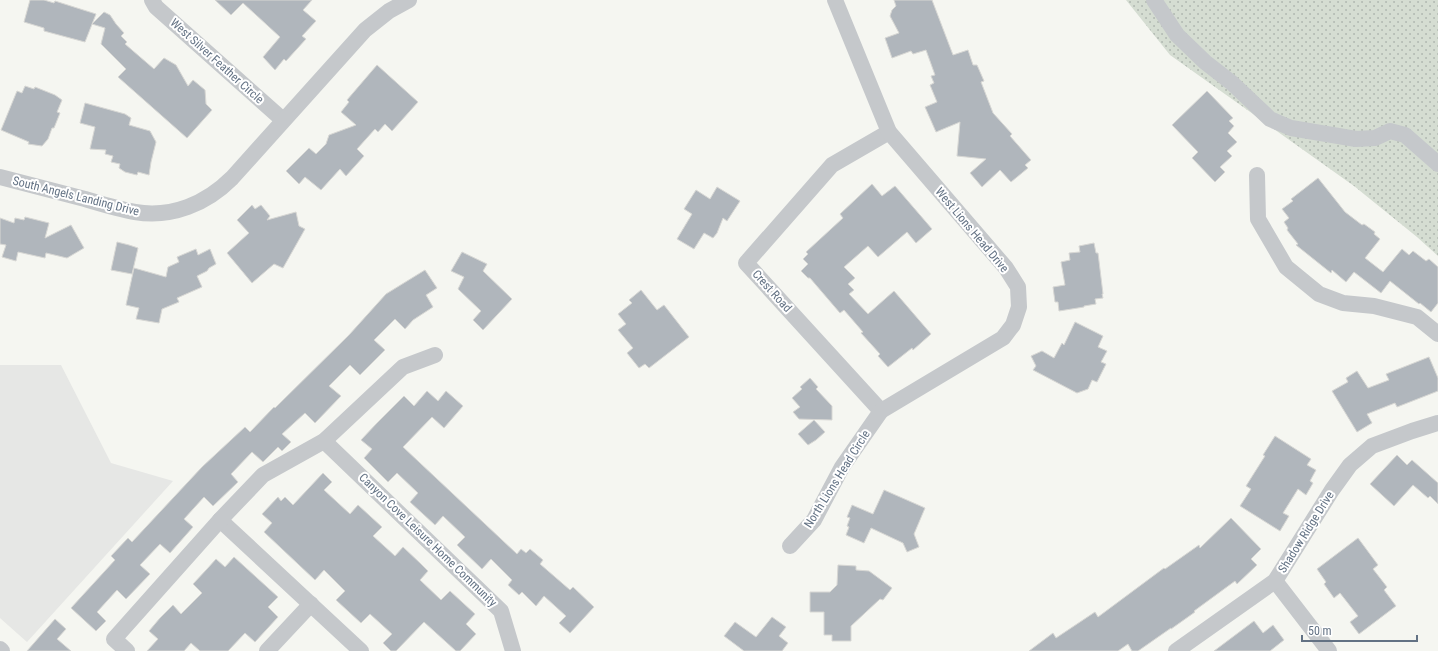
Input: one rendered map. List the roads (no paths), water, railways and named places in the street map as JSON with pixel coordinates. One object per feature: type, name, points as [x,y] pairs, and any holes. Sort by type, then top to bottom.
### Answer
[{"type":"street","name":"West Silver Feather Circle","points":[[152,0],[156,7],[283,120]]},
{"type":"street","name":"South Angels Landing Drive","points":[[0,177],[135,212],[161,213],[179,210],[204,200],[225,185],[365,30],[388,11],[409,0]]},
{"type":"street","name":"West Lions Head Drive","points":[[835,0],[889,132],[1006,268],[1018,287],[1019,307],[1013,325],[1003,338],[881,411]]},
{"type":"street","points":[[1154,0],[1177,35],[1205,62],[1232,84],[1270,119],[1291,128],[1356,139],[1375,138],[1390,132],[1405,135],[1438,164]]},
{"type":"street","name":"Crest Road","points":[[881,411],[746,262],[832,165],[889,132]]},
{"type":"street","points":[[1257,174],[1258,219],[1286,267],[1319,294],[1343,303],[1374,306],[1417,317],[1438,334]]},
{"type":"street","points":[[127,651],[114,639],[220,520],[263,475],[324,441],[403,367],[435,355]]},
{"type":"street","name":"North Lions Head Circle","points":[[790,546],[814,520],[842,467],[881,411]]},
{"type":"street","name":"Shadow Ridge Drive","points":[[1176,651],[1275,580],[1332,490],[1350,465],[1372,446],[1438,423]]},
{"type":"street","name":"Canyon Cove Leisure Home Community","points":[[324,441],[501,611],[513,651]]},
{"type":"street","points":[[220,520],[361,651]]},
{"type":"street","points":[[1275,580],[1329,651]]},
{"type":"street","points":[[267,651],[311,604]]}]
